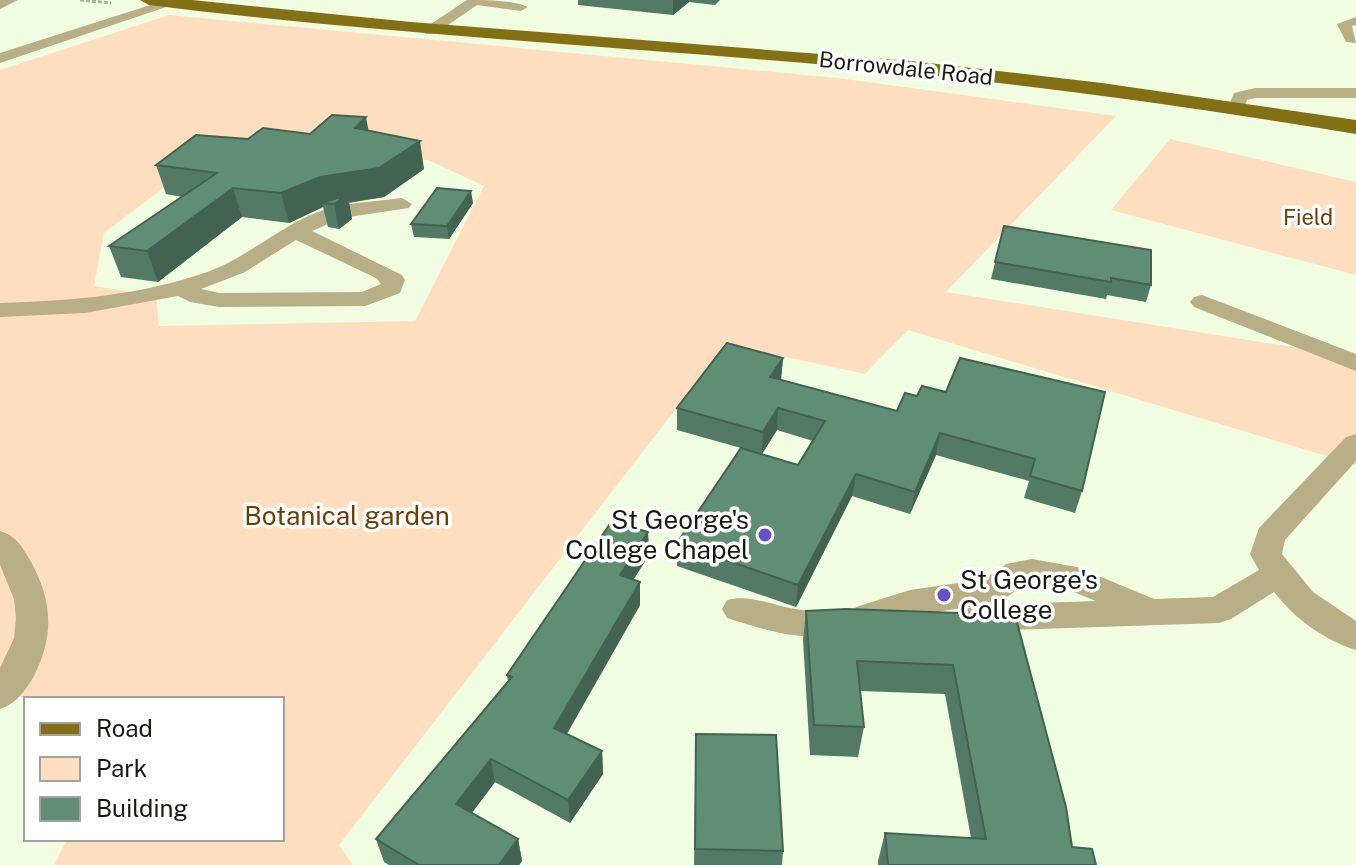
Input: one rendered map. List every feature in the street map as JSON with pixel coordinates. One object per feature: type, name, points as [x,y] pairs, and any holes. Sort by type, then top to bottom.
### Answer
[{"type":"main road","name":"Borrowdale Road","points":[[149,0],[850,61],[1132,94],[1356,127]]},
{"type":"main road","name":"Borrowdale Road","points":[[239,0],[436,27]]},
{"type":"main road","name":"Borrowdale Road","points":[[1282,117],[1356,133]]},
{"type":"street","points":[[0,5],[11,0]]},
{"type":"street","points":[[436,27],[475,1],[521,7]]},
{"type":"street","points":[[5,55],[176,2]]},
{"type":"street","points":[[1354,44],[1344,24],[1356,21]]},
{"type":"street","points":[[1236,110],[1240,97],[1255,93],[1356,93]]},
{"type":"street","points":[[0,310],[116,302],[179,287],[245,264],[335,213],[402,204]]},
{"type":"street","points":[[179,287],[198,297],[219,300],[365,299],[392,288],[394,280],[384,273],[298,233]]},
{"type":"street","points":[[1202,302],[1356,363]]},
{"type":"street","points":[[1356,443],[1270,536],[1266,554],[1305,607],[1356,636]]},
{"type":"street","points":[[0,542],[17,562],[28,586],[33,611],[33,639],[25,660],[5,689]]},
{"type":"street","points":[[1002,604],[1017,573],[1052,573],[1074,578],[1154,613]]},
{"type":"street","points":[[739,609],[783,623],[804,625],[1002,604],[1154,613],[1219,610],[1278,574]]},
{"type":"green space","name":"Botanical garden","points":[[169,15],[838,78],[1116,116],[946,292],[1356,357],[1356,465],[908,330],[865,374],[726,344],[339,845],[353,865],[54,865],[66,841],[284,841],[284,697],[24,697],[0,694],[0,70]],"holes":[[[211,152],[428,160],[484,186],[415,321],[159,326],[156,296],[94,286],[104,233]]]},
{"type":"green space","name":"Field","points":[[1170,139],[1356,182],[1356,275],[1111,210]]},
{"type":"building","points":[[332,115],[366,117],[355,128],[420,141],[379,168],[320,177],[281,193],[233,188],[147,251],[109,246],[217,173],[156,165],[196,135],[248,139],[263,128],[310,134]]},
{"type":"building","points":[[437,188],[471,191],[447,226],[411,224]]},
{"type":"building","points":[[347,195],[334,204],[322,203]]},
{"type":"building","points":[[1004,226],[1151,250],[1151,285],[1111,278],[1111,282],[995,262]]},
{"type":"building","points":[[727,343],[783,358],[770,377],[897,411],[905,393],[917,396],[922,386],[946,392],[960,358],[1105,392],[1082,491],[1030,476],[1035,459],[940,433],[915,492],[856,474],[798,585],[677,543],[741,448],[798,465],[825,421],[778,408],[763,432],[677,408]]},
{"type":"building","points":[[612,521],[648,532],[620,575],[640,582],[554,728],[602,751],[568,800],[491,759],[456,804],[518,839],[499,865],[419,865],[376,839],[512,677],[507,675]]},
{"type":"building","points":[[846,609],[1015,615],[1066,807],[1072,847],[1092,849],[1096,865],[888,865],[885,833],[986,839],[953,665],[857,661],[864,727],[814,725],[806,611]]},
{"type":"building","points":[[696,734],[776,735],[783,851],[695,849]]},
{"type":"place","name":"St George's College Chapel","points":[[765,535]]},
{"type":"place","name":"St George's College","points":[[944,595]]}]
